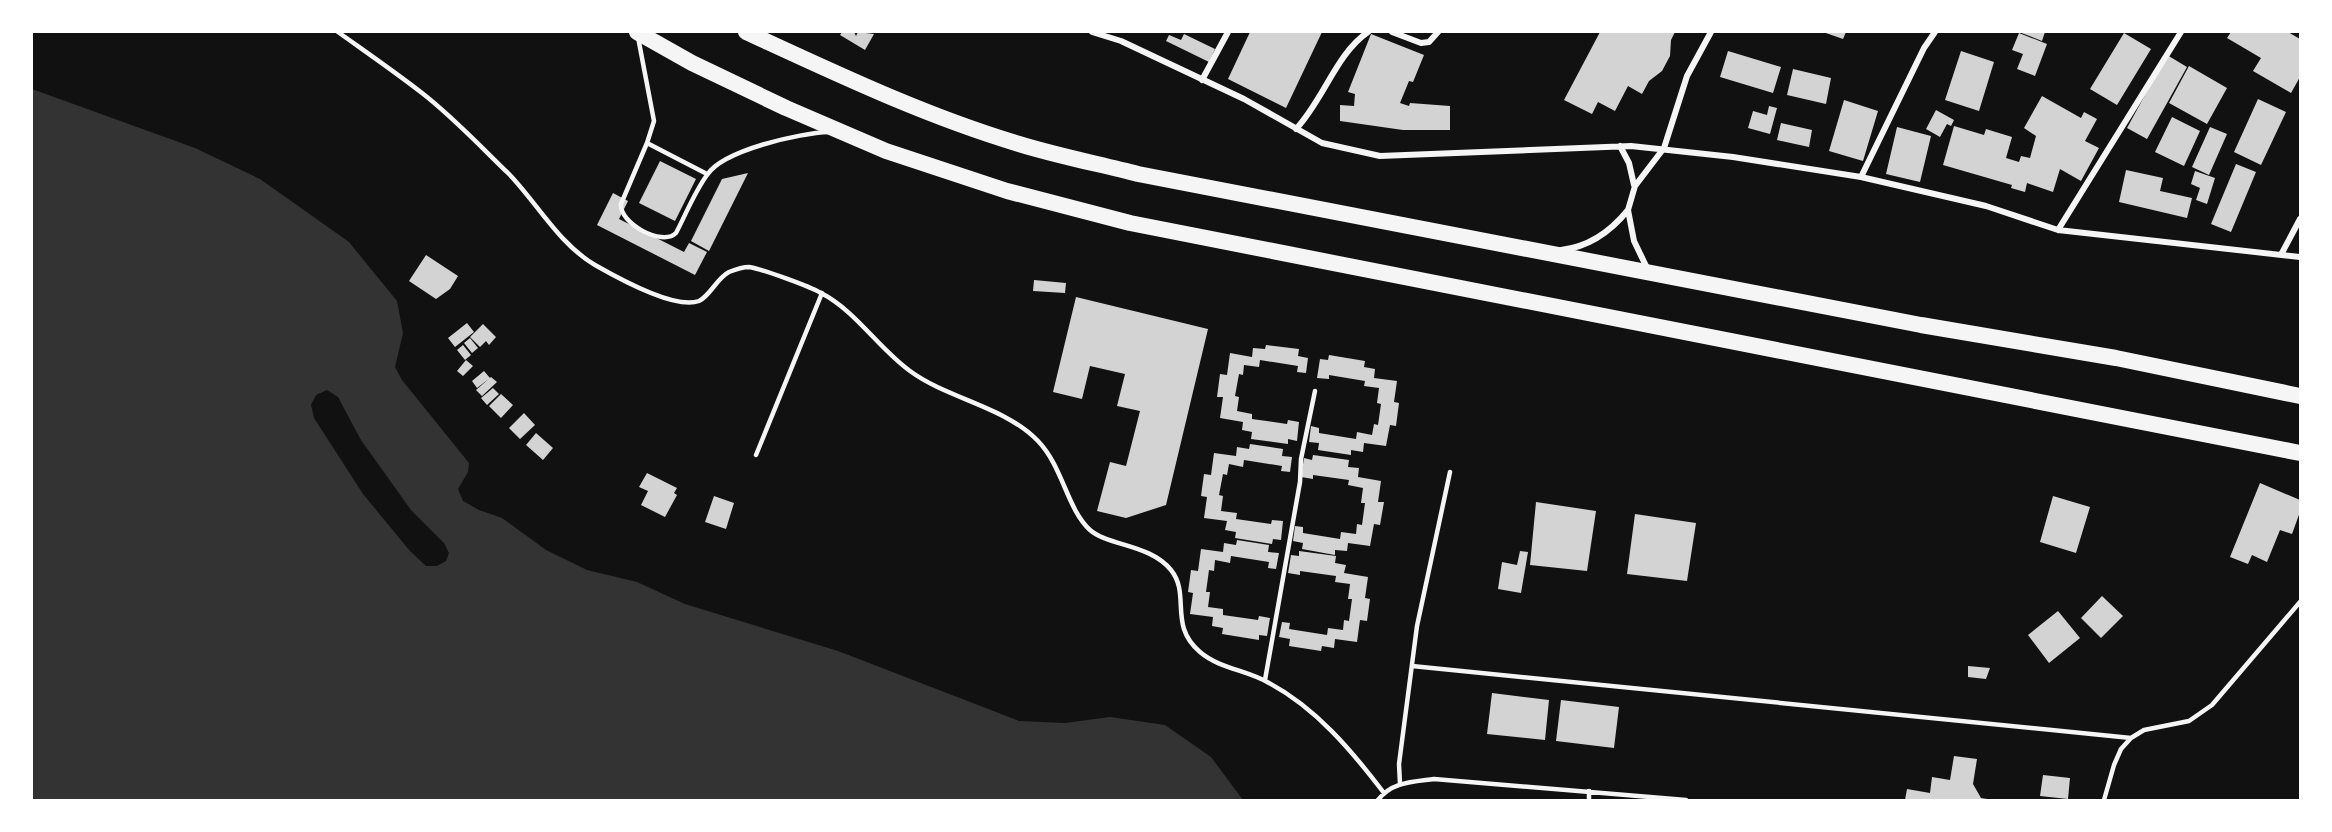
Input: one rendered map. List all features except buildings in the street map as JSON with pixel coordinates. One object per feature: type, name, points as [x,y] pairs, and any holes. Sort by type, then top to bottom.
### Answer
[{"type":"highway","points":[[637,32],[692,63],[886,151],[1007,191],[1130,223],[2301,453]]},
{"type":"highway","points":[[746,32],[943,118],[1020,145],[1138,174],[1547,251],[1921,325],[2116,358],[2301,396]]},
{"type":"street","points":[[1092,32],[1121,41],[1202,80],[1323,144],[1380,156],[1441,156],[1620,146],[1664,148],[1861,177],[1986,206],[2058,230],[2282,253],[2301,257]]},
{"type":"street","points":[[1202,80],[1228,32]]},
{"type":"street","points":[[1296,129],[1313,110],[1350,47],[1368,32]]},
{"type":"street","points":[[1392,32],[1421,43],[1429,42],[1438,32]]},
{"type":"street","points":[[1547,251],[1584,245],[1616,224],[1628,210],[1635,186],[1664,148],[1687,76],[1711,32]]},
{"type":"street","points":[[1861,177],[1935,32]]},
{"type":"street","points":[[2058,230],[2181,32]]},
{"type":"street","points":[[1620,146],[1629,163],[1635,186]]},
{"type":"street","points":[[1628,210],[1638,252],[1650,272]]},
{"type":"street","points":[[2282,253],[2301,219]]},
{"type":"lane","points":[[338,32],[425,95],[511,176],[562,236],[590,262],[642,288],[683,302],[699,300],[728,273],[747,267],[822,293],[856,320],[884,351],[913,374],[1010,421],[1036,439],[1055,462],[1077,513],[1092,532],[1140,549],[1169,567],[1177,581],[1183,633],[1200,652],[1221,665],[1265,680],[1295,697],[1340,740],[1384,793]]},
{"type":"lane","points":[[637,32],[654,111],[647,143],[621,204],[621,213],[629,223],[661,238],[673,236],[707,174],[723,161],[780,140],[806,134],[843,132]]},
{"type":"lane","points":[[647,143],[707,174]]},
{"type":"lane","points":[[756,455],[822,293]]},
{"type":"lane","points":[[1265,680],[1300,482],[1301,459],[1315,391]]},
{"type":"lane","points":[[1400,784],[1399,764],[1417,626],[1450,472]]},
{"type":"lane","points":[[2104,801],[2121,748],[2144,730],[2189,721],[2212,705],[2301,602]]},
{"type":"lane","points":[[1412,666],[2131,738]]},
{"type":"lane","points":[[1378,801],[1384,793],[1400,784],[1434,780],[1589,791],[1686,801]]},
{"type":"lane","points":[[1589,791],[1589,801]]},
{"type":"shaded area","points":[[32,89],[195,148],[260,179],[349,242],[397,301],[403,333],[395,367],[402,380],[469,463],[468,472],[458,489],[463,501],[479,510],[502,518],[546,550],[587,570],[637,582],[685,604],[838,651],[1019,721],[1065,723],[1110,717],[1165,725],[1211,757],[1243,800],[32,800]]},
{"type":"pier","points":[[327,390],[338,397],[361,440],[411,510],[444,543],[449,553],[446,561],[437,566],[426,566],[410,551],[363,494],[314,418],[311,405],[316,395]]}]
